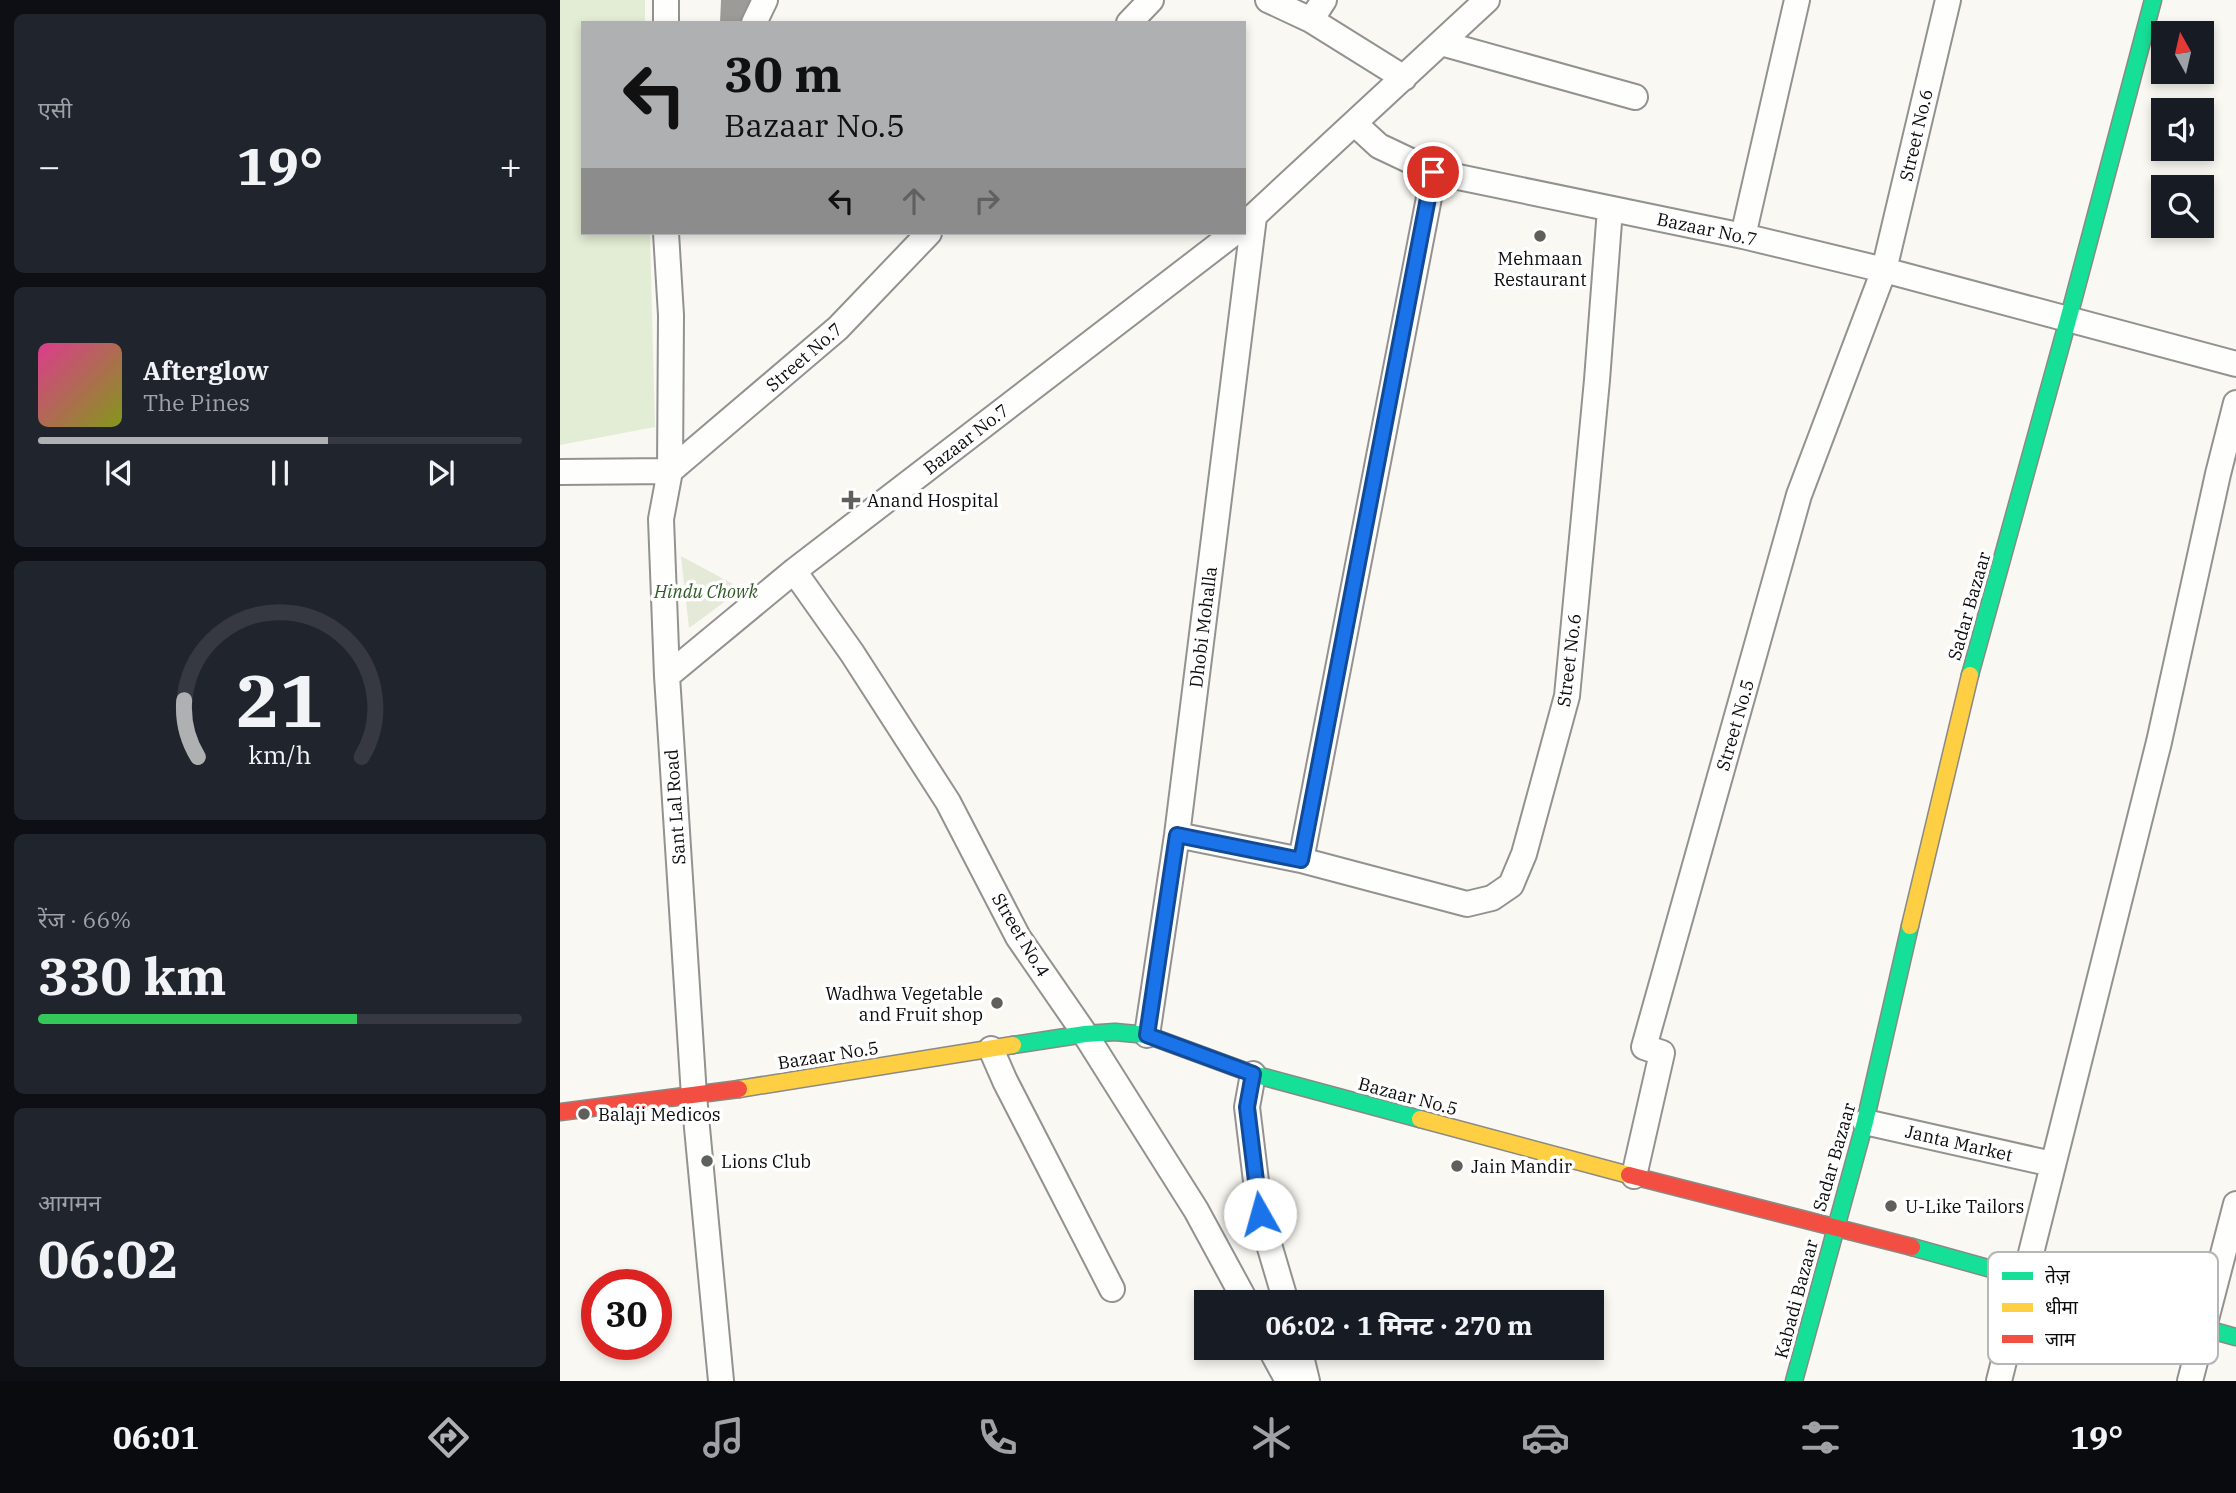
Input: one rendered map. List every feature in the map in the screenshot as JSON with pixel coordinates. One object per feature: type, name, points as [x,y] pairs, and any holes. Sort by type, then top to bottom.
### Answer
[{"type":"street","points":[[666,0],[666,21]]},
{"type":"street","points":[[755,21],[765,0]]},
{"type":"street","points":[[1131,21],[1151,0]]},
{"type":"street","points":[[1268,0],[1318,10],[1404,78]]},
{"type":"street","points":[[1249,221],[1487,0]]},
{"type":"street","points":[[1743,236],[1797,0]]},
{"type":"street","name":"Street No.6","points":[[1884,270],[1948,0]]},
{"type":"street","name":"Sadar Bazaar","points":[[1835,1226],[1866,1122],[1957,721],[2153,0]]},
{"type":"street","points":[[1441,43],[1635,97]]},
{"type":"street","name":"Bazaar No.7","points":[[1354,123],[1379,146],[1433,172],[1743,236],[1884,270],[2236,364]]},
{"type":"street","points":[[1301,860],[1433,172]]},
{"type":"street","name":"Street No.6","points":[[1177,835],[1301,860],[1467,904],[1492,898],[1511,885],[1524,854],[1567,696],[1610,209]]},
{"type":"street","name":"Dhobi Mohalla","points":[[1147,1035],[1177,835],[1249,221]]},
{"type":"street","name":"Sant Lal Road","points":[[666,235],[671,315],[670,471],[661,519],[667,676],[694,1096],[721,1381]]},
{"type":"street","name":"Street No.7","points":[[670,471],[838,328],[927,235]]},
{"type":"street","name":"Bazaar No.7","points":[[667,676],[794,571],[1231,235]]},
{"type":"street","name":"Street No.5","points":[[1634,1176],[1662,1053],[1644,1047],[1799,495],[1884,270]]},
{"type":"street","points":[[2030,1252],[2159,742],[2236,403]]},
{"type":"street","points":[[560,472],[670,471]]},
{"type":"street","name":"Street No.4","points":[[794,571],[852,653],[948,802],[1018,937],[1084,1034],[1196,1210],[1239,1290]]},
{"type":"street","name":"Bazaar No.5","points":[[560,1112],[694,1096],[1084,1034],[1115,1032],[1147,1035],[1253,1074],[1988,1268]]},
{"type":"street","points":[[991,1049],[1112,1289]]},
{"type":"street","points":[[1253,1074],[1247,1107],[1260,1214],[1282,1290]]},
{"type":"street","name":"Janta Market","points":[[1866,1122],[2052,1164]]},
{"type":"street","points":[[2218,1269],[2236,1204]]},
{"type":"street","name":"Kabadi Bazaar","points":[[1794,1381],[1835,1226]]},
{"type":"street","name":"Bazaar No.5","points":[[2218,1332],[2236,1337]]},
{"type":"street","points":[[1277,1360],[1288,1381]]},
{"type":"street","points":[[1302,1360],[1307,1381]]},
{"type":"green space","points":[[560,0],[645,0],[645,21],[581,21],[581,235],[650,235],[655,427],[560,445]]},
{"type":"green space","name":"Hindu Chowk","points":[[681,556],[742,589],[689,628]]},
{"type":"building","points":[[721,0],[752,0],[742,21],[720,21]]},
{"type":"traffic: fast","points":[[1970,675],[2153,0]]},
{"type":"traffic: fast","points":[[1794,1381],[1865,1122],[1910,926]]},
{"type":"traffic: fast","points":[[1013,1045],[1085,1034],[1115,1032],[1147,1035],[1253,1074],[1420,1119]]},
{"type":"traffic: fast","points":[[1912,1247],[1988,1268]]},
{"type":"traffic: fast","points":[[2218,1332],[2236,1337]]},
{"type":"traffic: slow","points":[[1910,926],[1970,675]]},
{"type":"traffic: slow","points":[[739,1089],[1013,1045]]},
{"type":"traffic: slow","points":[[1420,1119],[1629,1175]]},
{"type":"traffic: jam","points":[[560,1112],[739,1089]]},
{"type":"traffic: jam","points":[[1629,1175],[1912,1247]]},
{"type":"place","name":"Mehmaan Restaurant","points":[[1540,236]]},
{"type":"place","name":"Anand Hospital","points":[[851,500]]},
{"type":"place","name":"Wadhwa Vegetable and Fruit shop","points":[[997,1003]]},
{"type":"place","name":"Balaji Medicos","points":[[584,1114]]},
{"type":"place","name":"Lions Club","points":[[707,1161]]},
{"type":"place","name":"Jain Mandir","points":[[1457,1166]]},
{"type":"place","name":"U-Like Tailors","points":[[1891,1206]]},
{"type":"route","points":[[1260,1214],[1247,1107],[1253,1074],[1147,1035],[1177,835],[1301,860],[1433,172]]}]
